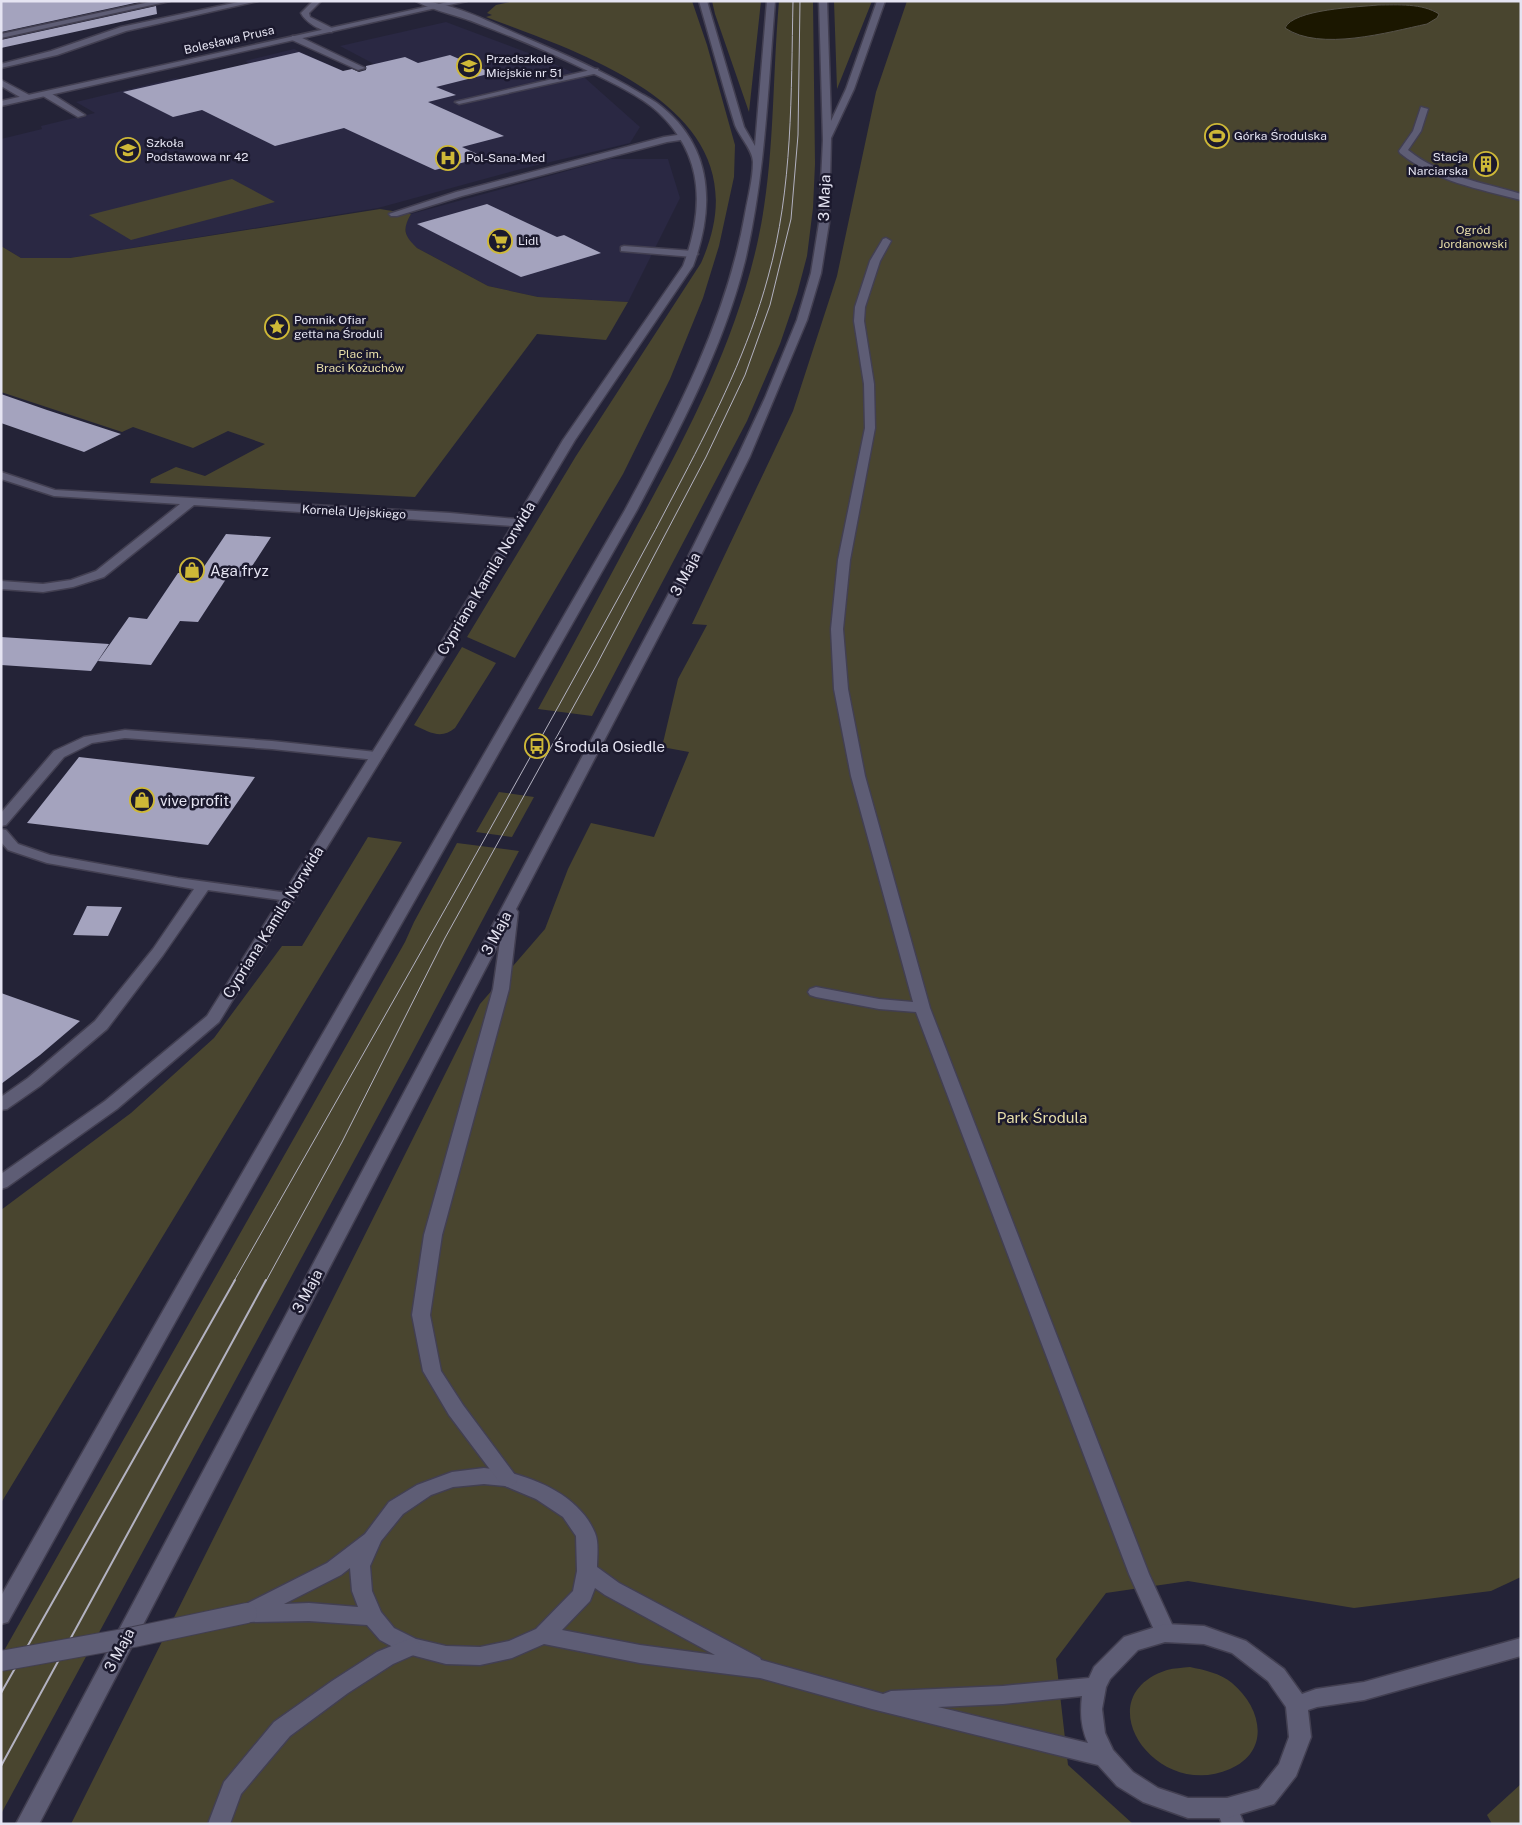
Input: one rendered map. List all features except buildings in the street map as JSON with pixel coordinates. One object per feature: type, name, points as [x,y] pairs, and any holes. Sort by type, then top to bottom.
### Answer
[{"type":"main road","points":[[1,36],[166,1]]},
{"type":"main road","points":[[1,66],[54,53],[124,29],[254,1]]},
{"type":"main road","points":[[317,1],[305,13],[307,18],[329,30]]},
{"type":"main road","name":"Cypriana Kamila Norwida","points":[[1,1183],[111,1105],[213,1019],[569,440],[688,266],[693,254],[702,212],[702,186],[698,164],[684,137],[660,110],[611,78],[466,15],[420,1]]},
{"type":"main road","name":"Bolesława Prusa","points":[[1,104],[464,1]]},
{"type":"main road","points":[[703,1],[740,127],[757,159]]},
{"type":"main road","points":[[1,1616],[199,1264],[626,519],[681,416],[707,358],[740,262],[749,221],[757,159],[771,1]]},
{"type":"main road","name":"3 Maja","points":[[27,1824],[692,561],[744,456],[774,389],[802,320],[816,273],[824,223],[826,140],[823,1]]},
{"type":"main road","points":[[826,140],[850,89],[881,1]]},
{"type":"main road","points":[[295,38],[361,68]]},
{"type":"main road","points":[[459,102],[595,71]]},
{"type":"main road","points":[[1,82],[28,98]]},
{"type":"main road","points":[[46,94],[81,115]]},
{"type":"main road","points":[[1424,109],[1416,131],[1403,151],[1414,162],[1454,179],[1501,190],[1521,197]]},
{"type":"main road","points":[[394,214],[460,194],[667,138],[684,137]]},
{"type":"main road","points":[[886,241],[875,260],[860,307],[859,321],[869,384],[870,428],[844,560],[838,630],[841,689],[858,776],[922,1008],[1140,1574],[1166,1633]]},
{"type":"main road","points":[[624,249],[693,254]]},
{"type":"main road","name":"Kornela Ujejskiego","points":[[1,475],[54,494],[450,517],[518,523]]},
{"type":"main road","points":[[1,585],[43,588],[73,583],[100,574],[190,502]]},
{"type":"main road","points":[[1,822],[59,754],[89,740],[124,734],[272,745],[376,756]]},
{"type":"main road","points":[[1,833],[13,847],[47,859],[288,897]]},
{"type":"main road","points":[[1,1105],[34,1082],[101,1025],[158,952],[204,885]]},
{"type":"main road","points":[[508,1479],[456,1410],[432,1371],[421,1315],[433,1235],[501,989],[513,901]]},
{"type":"main road","points":[[816,992],[879,1004],[922,1008]]},
{"type":"main road","points":[[247,1613],[334,1569],[373,1537],[396,1508],[424,1490],[452,1480],[484,1476],[508,1479],[543,1494],[570,1511],[586,1536],[587,1571],[582,1595],[543,1635],[512,1649],[480,1656],[446,1655],[411,1647],[387,1634],[373,1617],[362,1591],[360,1566],[373,1537]]},
{"type":"main road","points":[[587,1571],[612,1589],[760,1668]]},
{"type":"main road","points":[[1,1661],[247,1613],[309,1612],[373,1617]]},
{"type":"main road","points":[[1166,1633],[1204,1635],[1239,1647],[1276,1675],[1297,1705],[1300,1737],[1288,1769],[1266,1797],[1230,1816],[1188,1808],[1151,1796],[1125,1779],[1106,1757],[1094,1733],[1091,1709],[1095,1686],[1102,1673],[1131,1643],[1166,1633]]},
{"type":"main road","points":[[543,1635],[640,1654],[760,1668],[872,1700],[1106,1757]]},
{"type":"main road","points":[[219,1824],[232,1789],[282,1729],[384,1658],[411,1647]]},
{"type":"main road","points":[[1297,1705],[1316,1698],[1364,1691],[1521,1647]]},
{"type":"main road","points":[[872,1700],[1003,1695],[1095,1686]]},
{"type":"shaded area","points":[[1378,5],[1418,6],[1439,14],[1437,18],[1427,24],[1355,38],[1317,39],[1300,35],[1285,28],[1300,17],[1313,13]]},
{"type":"shaded area","points":[[446,22],[539,57],[585,78],[640,127],[630,143],[517,170],[378,208],[70,258],[21,258],[1,246],[1,139],[42,129],[41,126],[95,113],[76,102],[176,78],[198,89],[262,69],[245,61],[294,49],[357,77],[374,64],[340,46]]},
{"type":"shaded area","points":[[610,159],[668,159],[680,198],[628,302],[538,297],[488,286],[417,248],[407,239],[405,225],[411,214]]},
{"type":"green space","points":[[514,1],[692,1],[707,45],[735,145],[734,177],[719,246],[703,298],[670,379],[623,474],[515,658],[467,637],[576,456],[701,263],[715,211],[711,167],[691,130],[659,99],[619,73],[574,51],[486,17],[492,15],[487,13],[496,5]]},
{"type":"green space","points":[[712,1],[761,1],[749,112],[715,14]]},
{"type":"green space","points":[[779,1],[813,1],[815,164],[813,208],[807,256],[797,294],[780,344],[747,421],[592,716],[538,709],[692,422],[737,314],[749,278],[763,211],[770,151]]},
{"type":"green space","points":[[834,1],[872,1],[837,89]]},
{"type":"green space","name":"Park Środula","points":[[907,1],[1521,1],[1521,1577],[1491,1591],[1354,1608],[1188,1581],[1106,1593],[1056,1659],[1068,1765],[1133,1824],[71,1824],[480,1004],[545,929],[568,869],[591,823],[654,837],[689,752],[662,747],[678,679],[707,625],[692,624],[793,411],[837,276],[876,92]],"holes":[[[1414,6],[1435,11],[1427,24],[1359,38],[1324,39],[1307,37],[1291,32]]]},
{"type":"green space","points":[[232,179],[275,202],[131,240],[89,215]]},
{"type":"green space","name":"Plac im. Braci Kożuchów","points":[[380,209],[411,214],[406,224],[406,232],[417,248],[488,286],[538,297],[628,302],[606,340],[537,334],[415,497],[150,483],[151,479],[176,467],[205,476],[265,444],[228,431],[193,448],[133,427],[122,432],[1,392],[1,246],[21,258],[70,258]]},
{"type":"green space","points":[[462,647],[496,663],[455,728],[450,732],[435,734],[414,725]]},
{"type":"green space","points":[[499,792],[534,797],[512,837],[476,832]]},
{"type":"green space","points":[[368,837],[402,842],[1,1503],[1,1210],[131,1113],[214,1038],[282,946],[302,946]]},
{"type":"green space","points":[[457,843],[519,851],[410,1057],[1,1814],[1,1656],[405,942]]},
{"type":"green space","points":[[1190,1667],[1217,1674],[1232,1683],[1250,1704],[1255,1716],[1258,1729],[1257,1740],[1252,1751],[1243,1761],[1230,1769],[1203,1775],[1177,1771],[1156,1759],[1140,1742],[1131,1722],[1131,1701],[1143,1683],[1167,1670]]},
{"type":"green space","points":[[1521,1784],[1521,1824],[1492,1824],[1487,1815]]},
{"type":"tram line","points":[[234,1281],[615,605],[695,455],[731,380],[751,329],[768,277],[782,209],[791,105],[793,1]]},
{"type":"tram line","points":[[266,1281],[342,1142],[445,938],[596,666],[706,457],[745,375],[770,305],[791,219],[798,135],[800,1]]},
{"type":"tram line","points":[[1,1693],[235,1280]]},
{"type":"tram line","points":[[1,1766],[266,1280]]},
{"type":"place","name":"Przedszkole Miejskie nr 51","points":[[469,66]]},
{"type":"place","name":"Górka Środulska","points":[[1217,136]]},
{"type":"place","name":"Szkoła Podstawowa nr 42","points":[[128,150]]},
{"type":"place","name":"Pol-Sana-Med","points":[[448,158]]},
{"type":"place","name":"Stacja Narciarska","points":[[1486,164]]},
{"type":"place","name":"Lidl","points":[[500,241]]},
{"type":"place","name":"Pomnik Ofiar getta na Środuli","points":[[277,327]]},
{"type":"place","name":"Aga fryz","points":[[192,570]]},
{"type":"place","name":"Środula Osiedle","points":[[537,746]]},
{"type":"place","name":"vive profit","points":[[142,800]]},
{"type":"park label","name":"Ogród Jordanowski","points":[[1473,237]]}]
